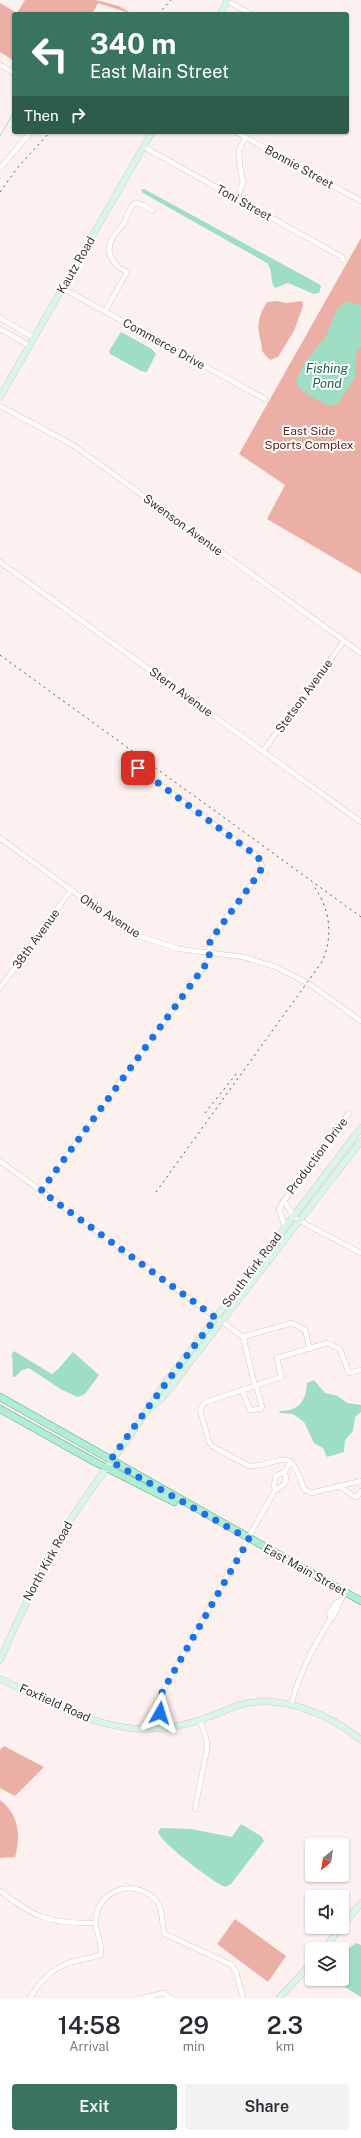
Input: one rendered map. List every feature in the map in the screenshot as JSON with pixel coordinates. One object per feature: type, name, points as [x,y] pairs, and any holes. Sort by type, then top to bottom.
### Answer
[{"type":"main road","points":[[221,12],[227,1]]},
{"type":"main road","name":"Kautz Road","points":[[0,397],[151,134]]},
{"type":"main road","name":"South Kirk Road","points":[[106,1468],[146,1413],[158,1393],[361,1128]]},
{"type":"main road","name":"South Kirk Road","points":[[146,1413],[163,1397],[361,1141]]},
{"type":"main road","name":"East Main Street","points":[[0,1398],[361,1601]]},
{"type":"main road","name":"East Main Street","points":[[0,1409],[106,1468],[249,1539]]},
{"type":"main road","name":"North Kirk Road","points":[[0,1660],[22,1610],[45,1566],[74,1516],[106,1468]]},
{"type":"main road","name":"Foxfield Road","points":[[0,1679],[79,1716],[99,1722],[131,1728],[161,1728],[200,1720],[247,1703],[268,1702],[291,1705],[324,1717],[361,1740]]},
{"type":"main road","points":[[349,1918],[360,1905]]},
{"type":"main road","points":[[330,1942],[336,1934]]},
{"type":"main road","points":[[279,1998],[305,1970]]},
{"type":"street","points":[[227,1],[247,12]]},
{"type":"street","points":[[0,65],[12,72]]},
{"type":"street","points":[[0,168],[29,134]]},
{"type":"street","name":"Bonnie Street","points":[[240,134],[361,202]]},
{"type":"street","points":[[237,199],[243,182],[239,150],[246,137]]},
{"type":"street","name":"Toni Street","points":[[144,147],[342,257],[342,260]]},
{"type":"street","points":[[105,311],[127,272],[118,268],[112,260],[108,248],[112,239],[123,225],[130,207],[134,203],[143,205],[153,211]]},
{"type":"street","name":"Commerce Drive","points":[[62,288],[265,400]]},
{"type":"street","points":[[0,318],[34,338]]},
{"type":"street","points":[[0,329],[30,346]]},
{"type":"street","name":"Swenson Avenue","points":[[0,406],[73,445],[361,653]]},
{"type":"street","name":"Stern Avenue","points":[[0,562],[361,822]]},
{"type":"street","name":"Stetson Avenue","points":[[263,751],[344,641]]},
{"type":"street","points":[[41,1191],[209,960],[210,941],[260,872],[262,865],[258,857],[138,768]]},
{"type":"street","name":"Ohio Avenue","points":[[0,838],[121,926],[139,936],[179,949],[252,959],[286,971],[308,983],[361,1021]]},
{"type":"street","name":"38th Avenue","points":[[0,988],[71,890]]},
{"type":"street","name":"Production Drive","points":[[285,1227],[279,1210],[284,1200],[349,1113]]},
{"type":"street","points":[[0,1161],[243,1338],[262,1407],[260,1409],[250,1410],[242,1390]]},
{"type":"street","name":"Production Drive","points":[[284,1200],[293,1216],[300,1221],[361,1253]]},
{"type":"street","points":[[243,1338],[292,1323],[305,1330],[310,1349]]},
{"type":"street","points":[[361,1370],[349,1373],[340,1349],[327,1343],[277,1358],[281,1377],[201,1406],[200,1410],[209,1442],[212,1446],[249,1466],[281,1459],[291,1462],[297,1469],[304,1489],[311,1493],[361,1481]]},
{"type":"street","points":[[275,1490],[274,1485],[276,1476],[284,1472],[291,1462]]},
{"type":"street","points":[[161,1728],[160,1696],[275,1490],[285,1483],[286,1479],[284,1472]]},
{"type":"street","points":[[339,1486],[355,1498],[361,1491]]},
{"type":"street","points":[[291,1705],[297,1681],[307,1659],[331,1618],[329,1614],[336,1603],[340,1601],[344,1592]]},
{"type":"street","points":[[194,1809],[207,1749],[207,1741],[200,1720]]},
{"type":"street","points":[[30,1998],[40,1984],[54,1970],[70,1962],[101,1955],[95,1922],[98,1906],[103,1898],[117,1890],[134,1888],[151,1895],[158,1903],[163,1912],[164,1931],[169,1936],[225,1960],[232,1965],[236,1972],[244,1998]]},
{"type":"street","points":[[0,1891],[18,1906],[48,1920],[95,1922]]},
{"type":"street","points":[[144,1998],[163,1993],[171,1998]]},
{"type":"green space","points":[[25,0],[96,0],[119,6],[129,12],[98,3],[93,12],[18,12]]},
{"type":"green space","points":[[0,3],[15,12],[12,12],[12,60],[0,52]]},
{"type":"green space","name":"East Side Sports Complex","points":[[361,238],[361,574],[267,519],[285,485],[239,454]]},
{"type":"green space","points":[[277,301],[286,303],[302,301],[303,306],[294,331],[278,357],[270,360],[262,351],[259,321],[261,313],[267,302]]},
{"type":"green space","points":[[4,1746],[44,1767],[15,1796],[0,1788],[0,1750]]},
{"type":"green space","points":[[0,1800],[11,1812],[17,1826],[18,1841],[15,1857],[0,1858]]},
{"type":"green space","points":[[235,1919],[286,1956],[268,1982],[217,1944]]},
{"type":"water","points":[[144,189],[319,284],[321,287],[319,293],[314,294],[288,283],[275,288],[272,283],[270,269],[267,263],[143,193],[141,190]]},
{"type":"water","name":"Fishing Pond","points":[[349,302],[361,305],[361,346],[356,354],[355,378],[338,403],[331,406],[306,393],[298,386],[296,381],[305,362],[326,336],[336,311],[341,305]]},
{"type":"water","points":[[121,332],[152,349],[156,354],[147,372],[141,371],[110,354],[109,351]]},
{"type":"water","points":[[14,1351],[52,1374],[73,1352],[99,1375],[85,1394],[78,1397],[62,1390],[29,1368],[22,1370],[15,1377],[13,1377],[12,1354]]},
{"type":"water","points":[[314,1380],[325,1393],[338,1396],[347,1403],[361,1405],[361,1412],[355,1417],[353,1431],[345,1440],[344,1452],[327,1457],[323,1448],[314,1443],[304,1422],[293,1414],[279,1413],[280,1411],[287,1411],[297,1407],[303,1400],[307,1383]]},
{"type":"water","points":[[241,1824],[261,1836],[264,1841],[231,1884],[225,1887],[199,1870],[168,1845],[161,1838],[158,1832],[161,1828],[191,1829],[232,1837]]},
{"type":"water","points":[[356,1943],[361,1945],[361,1997],[343,1986],[349,1986],[349,1948]]},
{"type":"waterway","points":[[0,136],[12,115]]},
{"type":"railway","points":[[160,12],[171,0]]},
{"type":"railway","points":[[0,192],[18,167],[48,134]]},
{"type":"railway","points":[[0,655],[361,917]]},
{"type":"railway","points":[[156,1192],[322,962],[328,942],[328,922],[323,902],[312,884]]},
{"type":"railway","points":[[205,1113],[237,1073]]},
{"type":"route","points":[[138,768],[258,857],[262,865],[260,872],[210,941],[209,960],[41,1191],[216,1318],[158,1393],[146,1413],[110,1461],[249,1539],[160,1696],[160,1713]]}]
